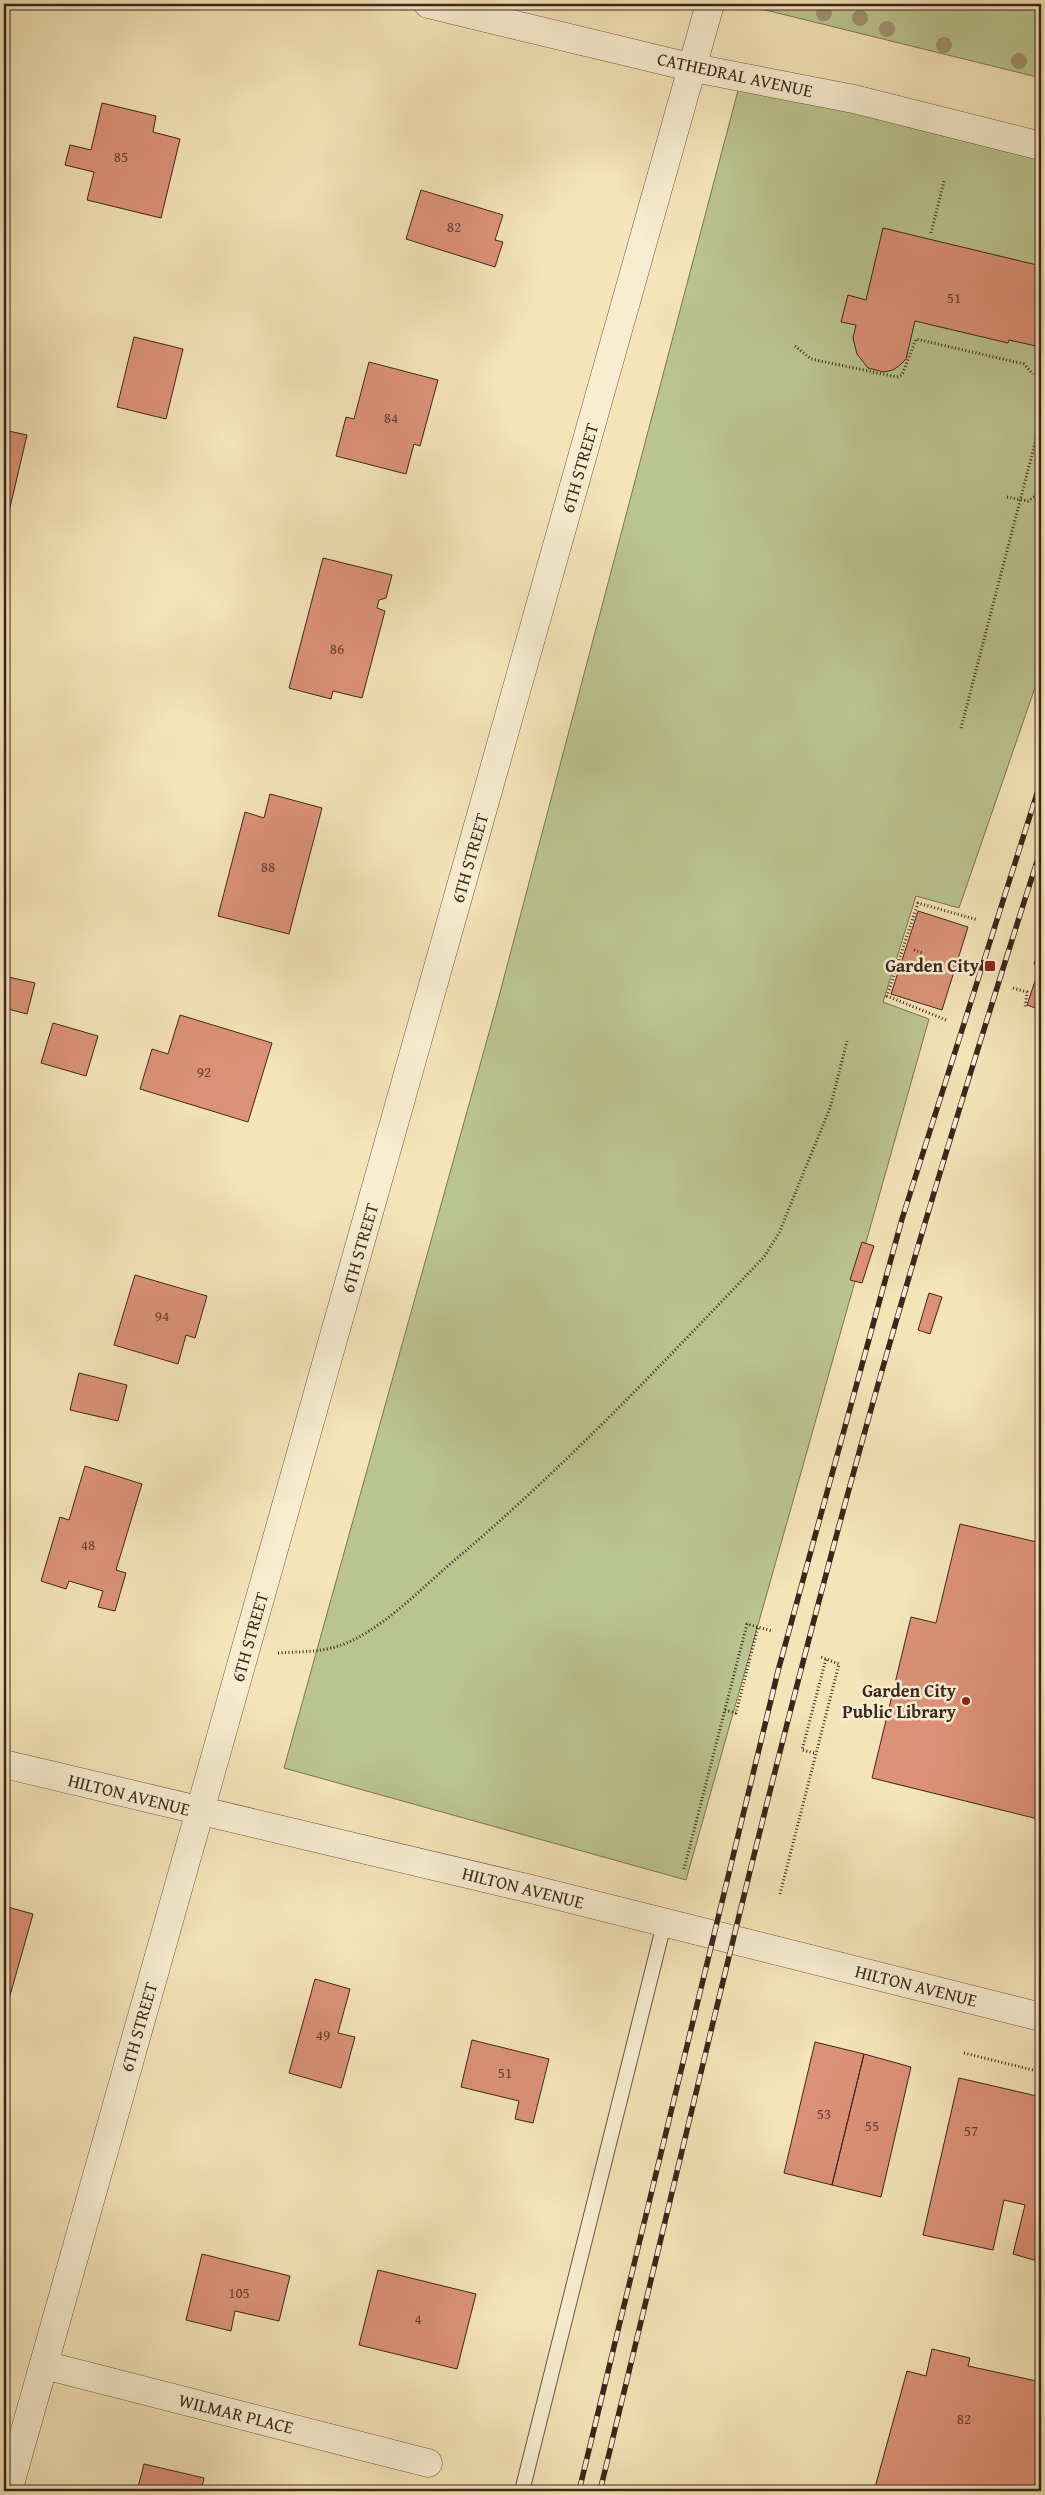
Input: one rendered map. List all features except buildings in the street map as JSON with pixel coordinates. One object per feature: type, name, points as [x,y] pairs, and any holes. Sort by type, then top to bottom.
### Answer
[{"type":"street","name":"CATHEDRAL AVENUE","points":[[428,4],[694,68],[854,99],[1041,146]]},
{"type":"street","name":"6TH STREET","points":[[8,2491],[694,68],[710,4]]},
{"type":"street","name":"HILTON AVENUE","points":[[4,1764],[521,1887],[1041,2016]]},
{"type":"street","name":"WILMAR PLACE","points":[[44,2364],[428,2463]]},
{"type":"lane","points":[[522,2491],[664,1924]]},
{"type":"path","points":[[931,233],[944,181]]},
{"type":"path","points":[[795,346],[811,359],[897,377],[902,375],[907,367],[916,339],[1024,364],[1033,374]]},
{"type":"path","points":[[961,728],[1041,420]]},
{"type":"path","points":[[1007,497],[1020,500],[1034,499],[1041,492]]},
{"type":"path","points":[[946,1020],[887,996],[905,947],[918,903],[978,920]]},
{"type":"path","points":[[914,950],[923,953]]},
{"type":"path","points":[[1013,988],[1027,992],[1025,1008]]},
{"type":"path","points":[[245,1654],[328,1650],[359,1637],[388,1617],[477,1541],[585,1442],[685,1340],[773,1246],[830,1108],[847,1041]]},
{"type":"path","points":[[684,1869],[747,1624],[772,1631]]},
{"type":"path","points":[[725,1710],[736,1713],[758,1627]]},
{"type":"path","points":[[780,1894],[814,1753],[839,1664],[821,1657]]},
{"type":"path","points":[[814,1753],[802,1750],[826,1659]]},
{"type":"path","points":[[964,2053],[1041,2072]]},
{"type":"green space","points":[[1041,4],[1041,78],[745,5]]},
{"type":"green space","points":[[745,64],[1041,142],[1041,670],[959,908],[916,896],[883,1002],[929,1019],[686,1880],[284,1768],[497,1004]]},
{"type":"railway","points":[[579,2491],[778,1671],[902,1219],[1041,781]]},
{"type":"railway","points":[[600,2491],[723,1980],[820,1598],[921,1237],[1041,849]]},
{"type":"place","name":"Garden City","points":[[990,966]]},
{"type":"place","name":"Garden City Public Library","points":[[966,1701]]}]
